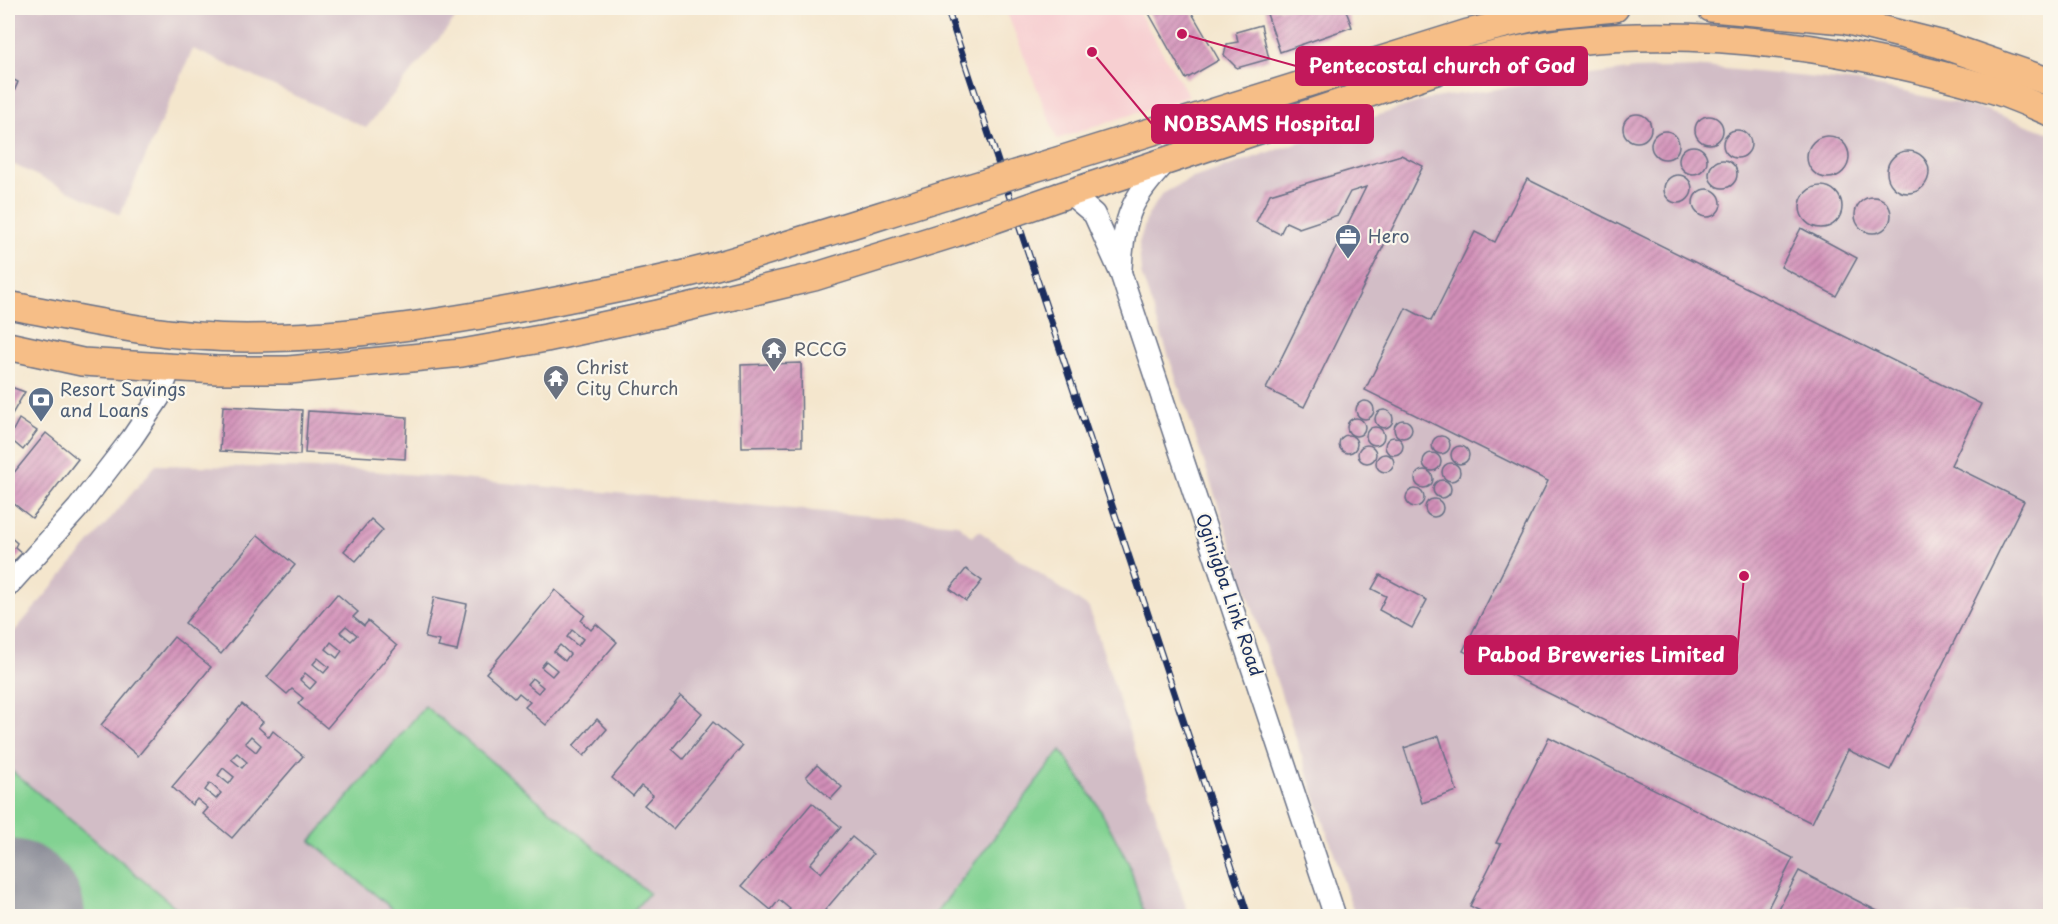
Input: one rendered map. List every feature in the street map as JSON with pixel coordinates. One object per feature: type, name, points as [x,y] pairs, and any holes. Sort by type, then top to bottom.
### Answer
[{"type":"main road","points":[[8,305],[162,333],[244,338],[330,335],[406,328],[507,311],[626,287],[714,266],[1468,33],[1543,15],[1616,8]]},
{"type":"main road","points":[[1711,8],[1844,20],[1940,44],[2050,82]]},
{"type":"main road","points":[[8,346],[82,362],[170,368],[289,370],[462,353],[546,338],[814,277],[955,233],[1065,194],[1454,65],[1515,50],[1574,41],[1634,38],[1708,39],[1789,46],[1853,55],[1993,89],[2050,111]]},
{"type":"street","points":[[1121,274],[1123,241],[1131,207],[1168,160]]},
{"type":"street","name":"Oginigba Link Road","points":[[1065,194],[1094,214],[1121,274],[1335,916]]},
{"type":"street","points":[[8,586],[78,508],[132,438],[159,398],[170,368]]},
{"type":"shaded area","points":[[8,8],[464,8],[366,128],[193,49],[120,215],[8,162]]},
{"type":"shaded area","points":[[1005,8],[1136,8],[1189,96],[1057,139]]},
{"type":"shaded area","points":[[1704,67],[1857,82],[1983,109],[2050,133],[2050,916],[1355,916],[1141,273],[1139,243],[1147,217],[1162,194],[1190,179],[1427,99],[1635,69]]},
{"type":"shaded area","points":[[156,465],[361,470],[957,524],[972,537],[979,531],[1089,608],[1189,916],[8,916],[8,639]]},
{"type":"green space","points":[[425,706],[649,893],[629,916],[401,916],[311,841]]},
{"type":"green space","points":[[1061,750],[1097,804],[1129,864],[1145,916],[934,916]]},
{"type":"green space","points":[[8,768],[186,916],[68,916],[8,861]]},
{"type":"building","points":[[1146,8],[1189,8],[1219,60],[1186,79]]},
{"type":"building","points":[[1265,8],[1345,8],[1352,27],[1280,52]]},
{"type":"building","points":[[1261,25],[1269,59],[1237,68],[1224,55],[1227,44],[1238,42],[1236,32]]},
{"type":"building","points":[[8,77],[18,82],[8,106]]},
{"type":"building","points":[[1637,114],[1647,118],[1651,128],[1647,138],[1637,142],[1627,138],[1623,128],[1627,118]]},
{"type":"building","points":[[1709,116],[1719,120],[1723,130],[1719,140],[1709,144],[1699,140],[1695,130],[1699,120]]},
{"type":"building","points":[[1737,130],[1747,134],[1751,144],[1747,154],[1737,158],[1727,154],[1723,144],[1727,134]]},
{"type":"building","points":[[1665,131],[1675,135],[1679,145],[1675,155],[1665,159],[1655,155],[1651,145],[1655,135]]},
{"type":"building","points":[[1828,136],[1843,142],[1849,157],[1843,172],[1828,178],[1813,172],[1807,157],[1813,142]]},
{"type":"building","points":[[1693,146],[1703,150],[1707,160],[1703,170],[1693,174],[1683,170],[1679,160],[1683,150]]},
{"type":"building","points":[[1908,151],[1923,157],[1929,172],[1923,187],[1908,193],[1893,187],[1887,172],[1893,157]]},
{"type":"building","points":[[1401,155],[1423,166],[1304,407],[1266,389],[1366,187],[1350,192],[1338,215],[1299,228],[1286,222],[1280,234],[1256,222],[1270,194]]},
{"type":"building","points":[[1723,160],[1733,164],[1737,174],[1733,184],[1723,188],[1713,184],[1709,174],[1713,164]]},
{"type":"building","points":[[1678,175],[1688,179],[1692,189],[1688,199],[1678,203],[1668,199],[1664,189],[1668,179]]},
{"type":"building","points":[[1527,179],[1981,404],[1951,465],[2024,501],[1890,770],[1848,750],[1812,823],[1463,651],[1548,481],[1365,390],[1406,308],[1431,321],[1475,232],[1495,242]]},
{"type":"building","points":[[1821,186],[1836,192],[1842,207],[1836,222],[1821,228],[1806,222],[1800,207],[1806,192]]},
{"type":"building","points":[[1707,189],[1717,193],[1721,203],[1717,213],[1707,217],[1697,213],[1693,203],[1697,193]]},
{"type":"building","points":[[1873,197],[1885,203],[1891,215],[1885,227],[1873,233],[1861,227],[1855,215],[1861,203]]},
{"type":"building","points":[[1801,228],[1857,258],[1836,296],[1781,267]]},
{"type":"building","points":[[801,363],[802,446],[742,447],[741,365]]},
{"type":"building","points":[[8,386],[25,392],[8,421]]},
{"type":"building","points":[[1365,401],[1373,406],[1374,410],[1369,418],[1365,419],[1357,414],[1356,410],[1361,402]]},
{"type":"building","points":[[223,406],[302,410],[300,455],[220,451]]},
{"type":"building","points":[[1384,410],[1392,415],[1393,419],[1388,427],[1384,428],[1376,423],[1375,419],[1380,411]]},
{"type":"building","points":[[308,411],[407,417],[405,459],[305,453]]},
{"type":"building","points":[[1356,418],[1362,421],[1365,427],[1362,433],[1356,436],[1350,433],[1347,427],[1350,421]]},
{"type":"building","points":[[19,419],[37,431],[23,450],[9,438]]},
{"type":"building","points":[[1403,420],[1409,423],[1412,429],[1409,435],[1403,438],[1397,435],[1394,429],[1397,423]]},
{"type":"building","points":[[1375,427],[1381,430],[1384,436],[1381,442],[1375,445],[1369,442],[1366,436],[1369,430]]},
{"type":"building","points":[[46,433],[78,459],[32,518],[8,499],[8,480]]},
{"type":"building","points":[[1348,435],[1356,440],[1357,444],[1352,452],[1348,453],[1340,448],[1339,444],[1344,436]]},
{"type":"building","points":[[1441,436],[1449,441],[1450,445],[1445,453],[1441,454],[1433,449],[1432,445],[1437,437]]},
{"type":"building","points":[[1394,437],[1402,442],[1403,446],[1398,454],[1394,455],[1386,450],[1385,446],[1390,438]]},
{"type":"building","points":[[1367,445],[1375,450],[1376,454],[1371,462],[1367,463],[1359,458],[1358,454],[1363,446]]},
{"type":"building","points":[[1460,446],[1468,451],[1469,455],[1464,463],[1460,464],[1452,459],[1451,455],[1456,447]]},
{"type":"building","points":[[8,447],[14,450],[8,464]]},
{"type":"building","points":[[1432,453],[1438,456],[1441,462],[1438,468],[1432,471],[1426,468],[1423,462],[1426,456]]},
{"type":"building","points":[[1385,454],[1393,459],[1394,463],[1389,471],[1385,472],[1377,467],[1376,463],[1381,455]]},
{"type":"building","points":[[1451,463],[1457,466],[1460,472],[1457,478],[1451,481],[1445,478],[1442,472],[1445,466]]},
{"type":"building","points":[[1424,470],[1432,475],[1433,479],[1428,487],[1424,488],[1416,483],[1415,479],[1420,471]]},
{"type":"building","points":[[1442,480],[1450,485],[1451,489],[1446,497],[1442,498],[1434,493],[1433,489],[1438,481]]},
{"type":"building","points":[[1415,489],[1423,494],[1424,498],[1419,506],[1415,507],[1407,502],[1406,498],[1411,490]]},
{"type":"building","points":[[1434,499],[1440,502],[1443,508],[1440,514],[1434,517],[1428,514],[1425,508],[1428,502]]},
{"type":"building","points":[[371,519],[383,530],[356,561],[344,551]]},
{"type":"building","points":[[8,535],[17,543],[15,547],[22,553],[12,563],[8,559]]},
{"type":"building","points":[[258,535],[295,565],[221,654],[185,623]]},
{"type":"building","points":[[966,569],[982,581],[966,601],[950,589]]},
{"type":"building","points":[[1380,575],[1427,600],[1412,628],[1379,610],[1386,596],[1372,589]]},
{"type":"building","points":[[555,590],[585,615],[581,621],[591,630],[596,624],[617,642],[546,725],[525,707],[530,702],[519,693],[515,698],[486,673]],"holes":[[[572,630],[583,639],[578,646],[567,637]],[[560,645],[570,654],[565,661],[554,652]],[[546,661],[557,670],[552,676],[541,667]],[[532,678],[543,687],[538,693],[527,684]]]},
{"type":"building","points":[[337,594],[358,612],[353,617],[364,626],[368,621],[397,646],[327,728],[298,704],[303,698],[292,689],[287,694],[267,677]],"holes":[[[346,626],[357,635],[351,641],[340,632]],[[331,642],[342,651],[337,658],[326,649]],[[318,658],[329,667],[324,673],[313,664]],[[305,673],[316,682],[310,689],[300,680]]]},
{"type":"building","points":[[434,597],[467,604],[457,651],[438,647],[440,641],[425,638]]},
{"type":"building","points":[[174,637],[211,667],[138,756],[101,725]]},
{"type":"building","points":[[681,695],[702,713],[672,749],[683,759],[713,722],[742,746],[673,829],[644,805],[653,795],[641,786],[633,796],[612,778]]},
{"type":"building","points":[[242,704],[263,722],[258,727],[269,737],[273,731],[303,756],[232,838],[203,814],[208,808],[197,799],[192,805],[172,787]],"holes":[[[251,736],[261,745],[256,752],[245,743]],[[237,753],[247,762],[242,768],[231,759]],[[223,768],[234,777],[229,784],[218,775]],[[210,783],[221,793],[216,799],[205,790]]]},
{"type":"building","points":[[597,719],[607,729],[584,756],[573,746]]},
{"type":"building","points":[[1439,736],[1457,791],[1422,803],[1404,748]]},
{"type":"building","points":[[1549,737],[1793,858],[1764,916],[1490,916],[1470,906],[1501,844],[1496,843]]},
{"type":"building","points":[[817,765],[842,787],[831,799],[806,777]]},
{"type":"building","points":[[812,803],[841,827],[810,864],[821,873],[852,837],[873,854],[820,916],[784,916],[790,909],[779,900],[771,910],[742,886]]},
{"type":"building","points":[[1799,871],[1887,916],[1775,916]]},
{"type":"runway","points":[[8,912],[12,916]]},
{"type":"railway","points":[[947,8],[1248,916]]},
{"type":"place","name":"Pentecostal church of God","points":[[1182,34]]},
{"type":"place","name":"NOBSAMS Hospital","points":[[1092,52]]},
{"type":"place","name":"Hero","points":[[1348,260]]},
{"type":"place","name":"RCCG","points":[[774,373]]},
{"type":"place","name":"Christ City Church","points":[[556,401]]},
{"type":"place","name":"Resort Savings and Loans","points":[[41,423]]},
{"type":"place","name":"Pabod Breweries Limited","points":[[1744,576]]}]
